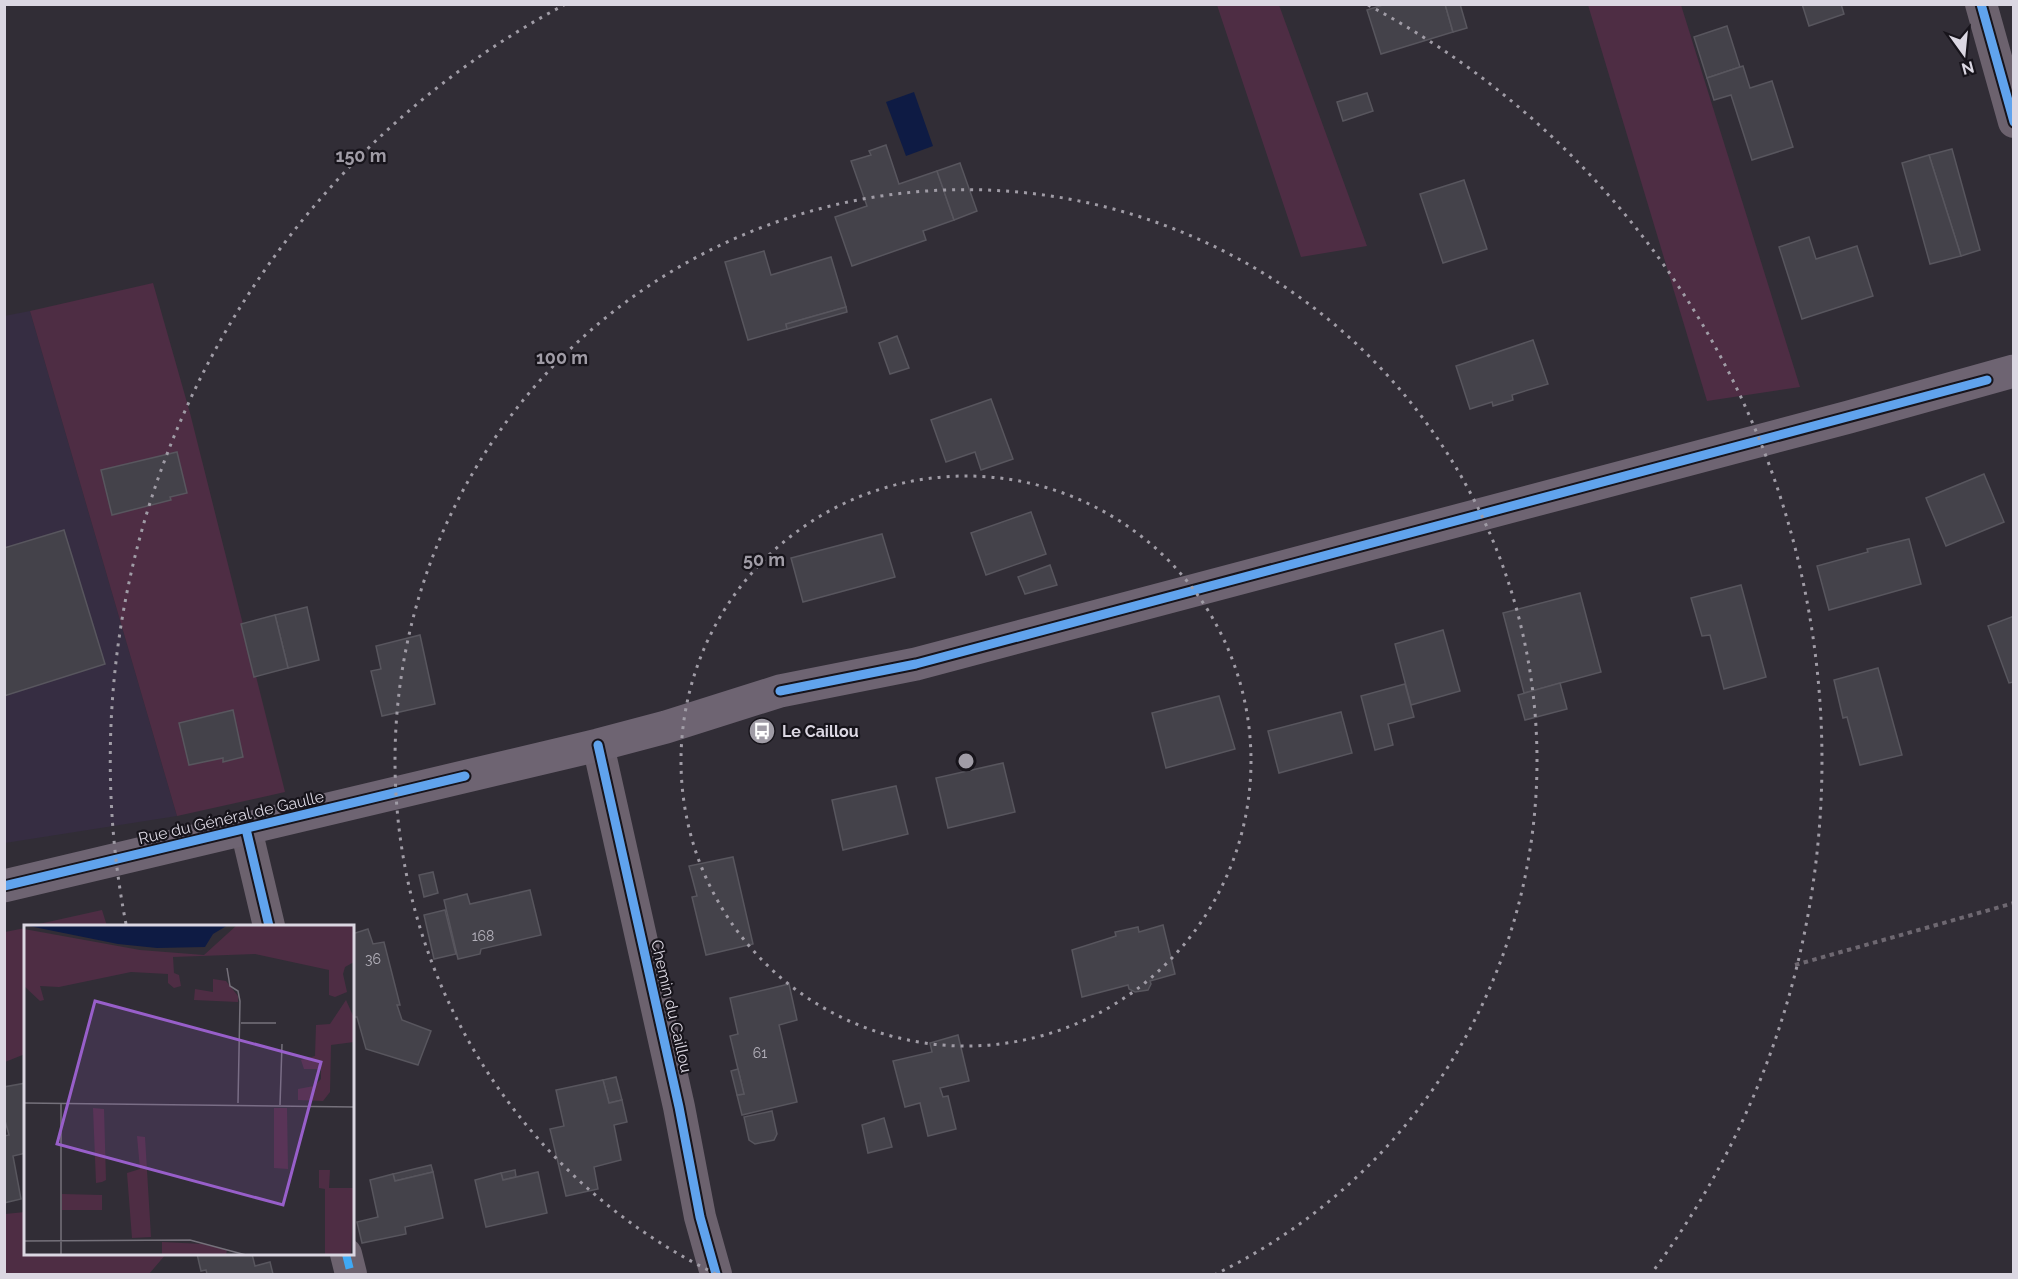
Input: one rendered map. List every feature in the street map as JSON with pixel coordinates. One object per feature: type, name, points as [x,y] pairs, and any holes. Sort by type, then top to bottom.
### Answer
[{"type":"main road","name":"Rue du Général de Gaulle","points":[[4,886],[598,744],[780,691],[916,664],[2000,375]]},
{"type":"street","points":[[1981,4],[2013,122]]},
{"type":"street","name":"Chemin du Caillou","points":[[598,744],[679,1107],[700,1217],[716,1275]]},
{"type":"street","points":[[246,829],[269,925]]},
{"type":"street","points":[[346,1255],[351,1275]]},
{"type":"path","points":[[1795,965],[2013,903]]},
{"type":"shaded area","points":[[1217,5],[1279,5],[1367,246],[1301,257]]},
{"type":"shaded area","points":[[1588,5],[1681,5],[1800,387],[1707,401]]},
{"type":"shaded area","points":[[153,283],[190,413],[285,792],[177,816],[30,311]]},
{"type":"shaded area","points":[[30,311],[177,816],[5,843],[4,316]]},
{"type":"shaded area","points":[[102,910],[107,925],[34,925]]},
{"type":"shaded area","points":[[24,928],[24,1054],[5,1062],[5,932]]},
{"type":"shaded area","points":[[24,1212],[24,1255],[165,1255],[149,1274],[5,1274],[5,1214]]},
{"type":"water","points":[[914,92],[933,146],[906,156],[886,102]]},
{"type":"building","points":[[1386,4],[1445,4],[1453,32],[1381,54],[1367,10]]},
{"type":"building","points":[[1445,4],[1460,4],[1467,28],[1453,32]]},
{"type":"building","points":[[1802,4],[1841,4],[1844,14],[1809,26]]},
{"type":"building","points":[[1727,26],[1740,67],[1707,78],[1694,37]]},
{"type":"building","points":[[1743,66],[1750,88],[1772,81],[1793,147],[1752,160],[1731,95],[1714,100],[1707,78]]},
{"type":"building","points":[[1367,93],[1373,111],[1343,121],[1337,102]]},
{"type":"building","points":[[886,145],[899,184],[937,171],[954,220],[923,231],[926,240],[852,266],[835,217],[867,206],[851,161],[871,155],[869,151]]},
{"type":"building","points":[[1952,149],[1980,250],[1961,256],[1929,155]]},
{"type":"building","points":[[1929,155],[1961,256],[1930,264],[1902,163]]},
{"type":"building","points":[[960,163],[977,211],[954,220],[937,171]]},
{"type":"building","points":[[1464,180],[1487,249],[1443,263],[1420,194]]},
{"type":"building","points":[[1809,237],[1816,259],[1857,246],[1873,296],[1802,319],[1779,247]]},
{"type":"building","points":[[764,251],[771,275],[831,257],[846,307],[786,324],[787,329],[748,340],[725,262]]},
{"type":"building","points":[[846,307],[847,312],[787,329],[786,324]]},
{"type":"building","points":[[897,336],[909,368],[890,374],[879,343]]},
{"type":"building","points":[[1533,340],[1548,384],[1512,395],[1513,400],[1493,406],[1492,402],[1470,409],[1456,366]]},
{"type":"building","points":[[991,399],[1013,459],[981,470],[975,452],[946,462],[931,420]]},
{"type":"building","points":[[177,452],[187,493],[170,497],[171,500],[112,515],[101,470]]},
{"type":"building","points":[[1984,474],[2004,522],[1946,546],[1926,498]]},
{"type":"building","points":[[1031,512],[1046,554],[986,575],[971,533]]},
{"type":"building","points":[[64,530],[105,664],[4,696],[4,548]]},
{"type":"building","points":[[882,534],[895,577],[803,602],[791,558]]},
{"type":"building","points":[[1909,539],[1921,584],[1829,610],[1817,566],[1868,552],[1867,549]]},
{"type":"building","points":[[1050,565],[1057,585],[1025,594],[1018,577]]},
{"type":"building","points":[[1741,585],[1766,677],[1724,689],[1710,635],[1702,636],[1691,598]]},
{"type":"building","points":[[1580,593],[1601,672],[1524,693],[1503,613]]},
{"type":"building","points":[[307,607],[319,660],[288,668],[275,615]]},
{"type":"building","points":[[275,615],[288,668],[254,677],[241,624]]},
{"type":"building","points":[[2014,616],[2014,682],[2009,683],[1988,626]]},
{"type":"building","points":[[1443,630],[1460,691],[1411,705],[1395,644]]},
{"type":"building","points":[[420,635],[435,704],[382,716],[371,671],[381,669],[376,646]]},
{"type":"building","points":[[1878,668],[1902,755],[1860,765],[1847,717],[1843,718],[1834,680]]},
{"type":"building","points":[[1560,683],[1567,709],[1525,720],[1518,695]]},
{"type":"building","points":[[1405,684],[1414,717],[1388,724],[1393,745],[1375,750],[1361,696]]},
{"type":"building","points":[[1219,696],[1235,749],[1166,768],[1152,713]]},
{"type":"building","points":[[233,710],[243,757],[223,762],[223,758],[189,765],[179,723]]},
{"type":"building","points":[[1341,712],[1352,753],[1279,773],[1268,731]]},
{"type":"building","points":[[1003,763],[1015,812],[948,828],[936,778]]},
{"type":"building","points":[[896,786],[908,834],[843,850],[832,800]]},
{"type":"building","points":[[733,857],[753,944],[706,955],[692,897],[697,896],[689,866]]},
{"type":"building","points":[[433,872],[438,893],[424,897],[419,875]]},
{"type":"building","points":[[530,890],[541,935],[481,949],[480,954],[458,959],[444,900],[467,894],[470,904]]},
{"type":"building","points":[[445,910],[456,954],[434,959],[424,915]]},
{"type":"building","points":[[1163,925],[1175,974],[1150,981],[1148,990],[1135,992],[1129,989],[1128,985],[1082,997],[1072,950],[1116,936],[1115,932],[1138,927],[1139,932]]},
{"type":"building","points":[[368,929],[373,944],[384,942],[402,1020],[431,1031],[418,1065],[366,1049],[357,1017],[354,1017],[354,933]]},
{"type":"building","points":[[789,984],[797,1020],[779,1025],[797,1102],[742,1115],[737,1095],[744,1094],[730,1036],[738,1034],[730,998]]},
{"type":"building","points":[[958,1035],[969,1081],[940,1088],[943,1097],[948,1096],[956,1129],[928,1136],[920,1103],[905,1107],[893,1061],[932,1052],[930,1043]]},
{"type":"building","points":[[738,1069],[744,1094],[737,1095],[731,1071]]},
{"type":"building","points":[[616,1077],[622,1100],[609,1103],[603,1080]]},
{"type":"building","points":[[603,1080],[609,1103],[622,1100],[627,1122],[614,1125],[621,1160],[594,1167],[598,1189],[566,1196],[550,1129],[564,1126],[556,1090]]},
{"type":"building","points":[[24,1083],[24,1153],[13,1156],[21,1199],[4,1203],[4,1136],[9,1135],[4,1117],[4,1087]]},
{"type":"building","points":[[772,1111],[777,1134],[774,1140],[755,1144],[749,1140],[744,1117]]},
{"type":"building","points":[[884,1118],[892,1147],[868,1153],[862,1125]]},
{"type":"building","points":[[431,1165],[433,1172],[395,1181],[393,1174]]},
{"type":"building","points":[[515,1170],[516,1177],[503,1180],[501,1173]]},
{"type":"building","points":[[433,1172],[443,1218],[405,1227],[406,1234],[362,1243],[357,1222],[378,1217],[370,1180],[393,1174],[395,1181]]},
{"type":"building","points":[[538,1172],[547,1213],[486,1227],[475,1180],[501,1173],[503,1180]]},
{"type":"building","points":[[197,1255],[252,1255],[255,1266],[270,1262],[273,1274],[207,1274],[206,1270],[201,1271]]},
{"type":"marked path","points":[[346,1255],[351,1274]]},
{"type":"cycle path","points":[[1981,4],[2014,122]]},
{"type":"cycle path","points":[[780,691],[916,664],[1987,380]]},
{"type":"cycle path","points":[[598,745],[679,1107],[700,1217],[716,1274]]},
{"type":"cycle path","points":[[4,886],[465,776]]},
{"type":"cycle path","points":[[246,829],[269,925]]},
{"type":"place","name":"Le Caillou","points":[[762,731]]}]
